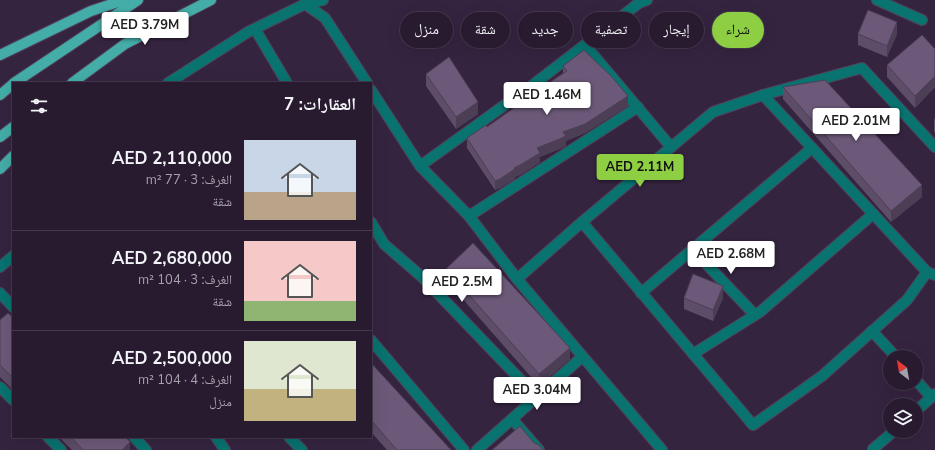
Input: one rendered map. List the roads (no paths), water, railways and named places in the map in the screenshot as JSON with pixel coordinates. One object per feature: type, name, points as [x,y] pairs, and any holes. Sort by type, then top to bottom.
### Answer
[{"type":"main road","points":[[0,55],[91,11],[124,0]]},
{"type":"main road","points":[[15,82],[138,0]]},
{"type":"main road","points":[[73,82],[125,44],[211,0]]},
{"type":"main road","points":[[0,95],[12,84]]},
{"type":"main road","points":[[0,138],[12,128]]},
{"type":"main road","points":[[0,169],[12,157]]},
{"type":"street","points":[[170,82],[255,29],[305,4],[323,0]]},
{"type":"street","points":[[627,12],[639,3],[647,0]]},
{"type":"street","points":[[876,0],[922,20]]},
{"type":"street","points":[[305,4],[325,18],[366,82]]},
{"type":"street","points":[[255,29],[286,82]]},
{"type":"street","points":[[420,166],[534,84],[581,48]]},
{"type":"street","points":[[588,48],[670,147]]},
{"type":"street","points":[[516,279],[713,112],[763,95],[862,68],[935,147]]},
{"type":"street","points":[[372,92],[420,166],[469,216],[516,279],[662,450]]},
{"type":"street","points":[[582,222],[753,425],[822,376],[907,300],[931,274],[873,214],[763,95]]},
{"type":"street","points":[[469,216],[638,107]]},
{"type":"street","points":[[641,292],[812,148]]},
{"type":"street","points":[[693,354],[760,312],[873,214]]},
{"type":"street","points":[[372,224],[384,244],[422,277],[537,397]]},
{"type":"street","points":[[692,249],[755,315]]},
{"type":"street","points":[[0,266],[12,257]]},
{"type":"street","points":[[0,293],[12,306]]},
{"type":"street","points":[[872,331],[890,350]]},
{"type":"street","points":[[372,341],[464,450]]},
{"type":"street","points":[[477,450],[582,357]]},
{"type":"street","points":[[0,387],[12,399]]},
{"type":"street","points":[[923,387],[933,396],[923,405]]},
{"type":"street","points":[[512,419],[539,450]]},
{"type":"street","points":[[49,438],[61,450]]},
{"type":"street","points":[[135,438],[146,450]]},
{"type":"street","points":[[217,438],[225,450]]},
{"type":"street","points":[[290,438],[302,450]]},
{"type":"street","points":[[874,450],[886,438]]}]
